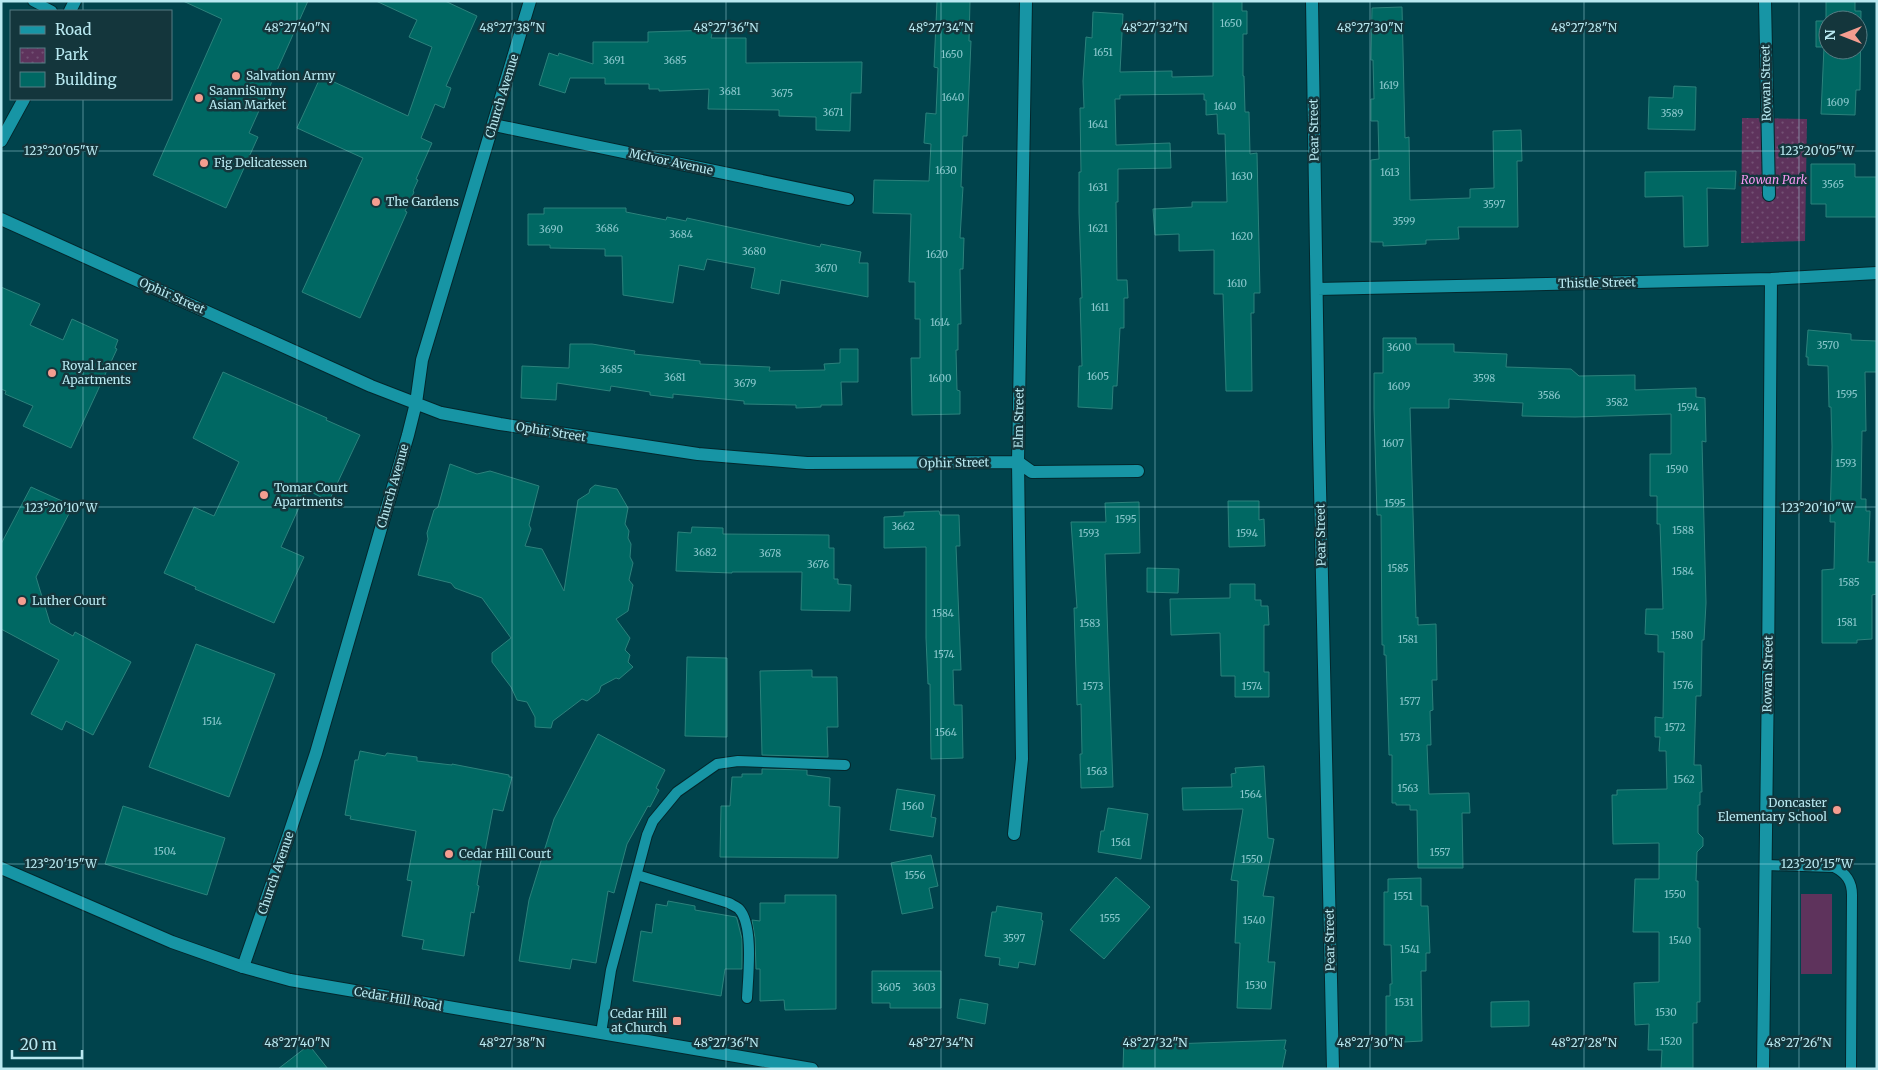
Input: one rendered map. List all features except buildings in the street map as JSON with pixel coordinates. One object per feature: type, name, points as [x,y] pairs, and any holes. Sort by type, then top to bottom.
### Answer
[{"type":"street","name":"Church Avenue","points":[[243,967],[316,753],[408,435],[416,403],[422,360],[530,1]]},
{"type":"street","name":"Elm Street","points":[[1014,834],[1022,759],[1018,462],[1026,1]]},
{"type":"street","name":"Pear Street","points":[[1312,1],[1333,1069]]},
{"type":"street","name":"Rowan Street","points":[[1765,1],[1769,195]]},
{"type":"street","points":[[1,141],[23,100]]},
{"type":"street","name":"McIvor Avenue","points":[[494,125],[848,199]]},
{"type":"street","name":"Ophir Street","points":[[1,219],[353,378],[441,412],[500,424],[698,454],[807,463],[1018,462],[1032,472],[1138,471]]},
{"type":"street","name":"Thistle Street","points":[[1317,289],[1770,279],[1877,273]]},
{"type":"street","name":"Rowan Street","points":[[1763,1069],[1770,279]]},
{"type":"street","name":"Cedar Hill Road","points":[[1,868],[172,942],[243,967],[290,980],[812,1069]]},
{"type":"lane","points":[[33,1],[50,10]]},
{"type":"lane","points":[[601,1033],[610,970],[647,835],[653,821],[677,792],[717,764],[738,761],[844,765]]},
{"type":"lane","points":[[1766,865],[1834,867],[1846,875],[1850,881],[1852,895],[1850,1069]]},
{"type":"lane","points":[[637,875],[730,903],[740,910],[748,929],[747,998]]},
{"type":"green space","name":"Rowan Park","points":[[1742,118],[1807,119],[1805,241],[1741,243]]},
{"type":"green space","points":[[1801,894],[1832,894],[1832,974],[1801,974]]},
{"type":"place","name":"Salvation Army","points":[[236,76]]},
{"type":"place","name":"SaanniSunny Asian Market","points":[[199,98]]},
{"type":"place","name":"Fig Delicatessen","points":[[204,163]]},
{"type":"place","name":"The Gardens","points":[[376,202]]},
{"type":"place","name":"Royal Lancer Apartments","points":[[52,373]]},
{"type":"place","name":"Tomar Court Apartments","points":[[264,495]]},
{"type":"place","name":"Luther Court","points":[[22,601]]},
{"type":"place","name":"Doncaster Elementary School","points":[[1837,810]]},
{"type":"place","name":"Cedar Hill Court","points":[[449,854]]},
{"type":"place","name":"Cedar Hill at Church","points":[[677,1021]]}]
